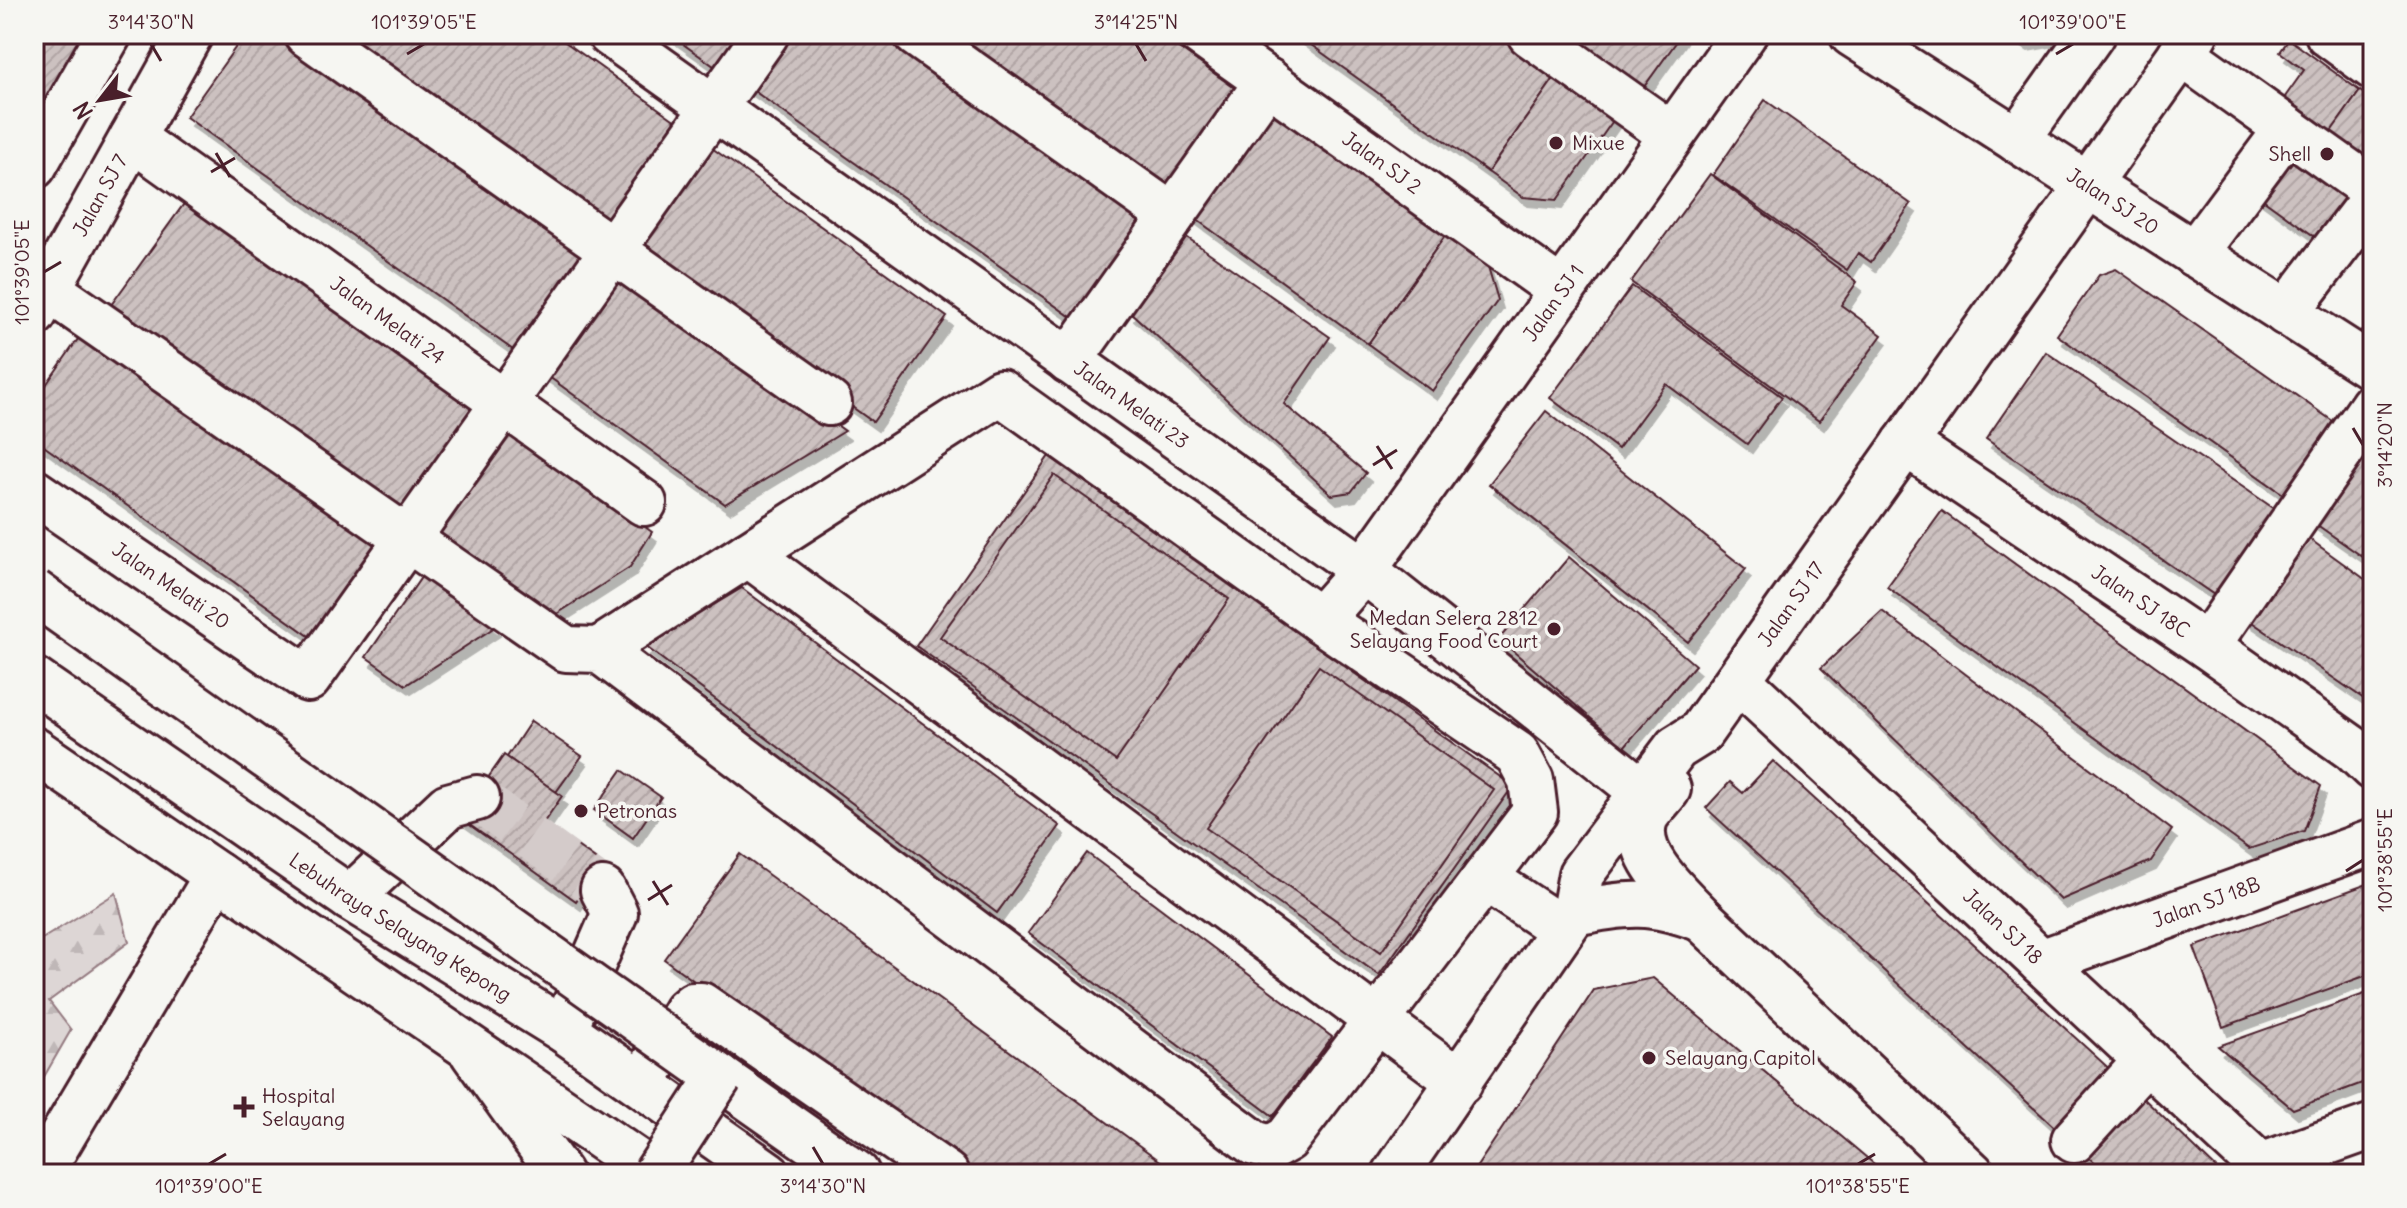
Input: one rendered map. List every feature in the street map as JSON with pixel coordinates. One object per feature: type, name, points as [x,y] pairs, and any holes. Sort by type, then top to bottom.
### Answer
[{"type":"street","points":[[34,166],[109,34]]},
{"type":"street","name":"Jalan SJ 7","points":[[41,302],[190,34]]},
{"type":"street","points":[[307,34],[829,403]]},
{"type":"street","name":"Jalan Melati 23","points":[[610,34],[1364,570],[1643,792]]},
{"type":"street","points":[[405,541],[766,34]]},
{"type":"street","points":[[916,34],[1172,216]]},
{"type":"street","name":"Jalan SJ 2","points":[[1201,34],[1562,291]]},
{"type":"street","points":[[1530,34],[1672,135]]},
{"type":"street","name":"Jalan SJ 1","points":[[1320,620],[1364,570],[1744,34]]},
{"type":"street","name":"Jalan SJ 20","points":[[1852,34],[2373,368]]},
{"type":"street","points":[[2017,140],[2092,34]]},
{"type":"street","points":[[2328,34],[2373,67]]},
{"type":"street","points":[[2188,44],[2287,129],[2373,190]]},
{"type":"street","name":"Jalan SJ 17","points":[[1395,1174],[1568,921],[1581,874],[1676,748],[1700,733],[2188,44]]},
{"type":"street","points":[[1069,361],[1268,81]]},
{"type":"street","points":[[2194,254],[2287,129]]},
{"type":"street","name":"Jalan Melati 24","points":[[132,138],[644,503]]},
{"type":"street","points":[[2286,313],[2373,199]]},
{"type":"street","points":[[41,302],[566,649],[599,650],[1000,392],[1320,620],[1517,754],[1531,780],[1535,812],[1287,1139],[1271,1148],[1254,1143],[599,650]]},
{"type":"street","points":[[2207,646],[2373,405]]},
{"type":"street","name":"Jalan SJ 18C","points":[[1905,443],[2207,646],[2353,749],[2373,768]]},
{"type":"street","name":"Jalan Melati 20","points":[[34,492],[308,679],[405,541]]},
{"type":"street","points":[[748,554],[1460,1082]]},
{"type":"street","points":[[34,592],[857,1174]]},
{"type":"street","name":"Lebuhraya Selayang Kepong","points":[[34,680],[350,898],[564,1030],[768,1174]]},
{"type":"street","name":"Jalan SJ 18","points":[[1738,680],[2264,1170]]},
{"type":"street","points":[[1700,733],[1697,751],[1645,819],[1644,846],[1664,879],[1702,919],[1972,1174]]},
{"type":"street","points":[[40,761],[217,875],[472,1052],[656,1174],[719,1077]]},
{"type":"street","points":[[350,898],[448,806],[477,798]]},
{"type":"street","name":"Jalan SJ 18B","points":[[2041,962],[2373,842]]},
{"type":"street","points":[[40,1174],[217,875]]},
{"type":"street","points":[[1485,878],[1568,921],[1626,903],[1667,906],[1702,919]]},
{"type":"street","points":[[564,1030],[615,913],[603,890]]},
{"type":"street","points":[[642,1084],[686,1011],[693,1005],[701,1005],[946,1174]]},
{"type":"street","points":[[472,1052],[560,1174]]},
{"type":"street","points":[[2074,1140],[2147,1060]]},
{"type":"street","points":[[2264,1170],[2373,1126]]},
{"type":"green space","points":[[116,893],[129,942],[49,1001],[71,1030],[34,1094],[34,944]]},
{"type":"building","points":[[34,34],[89,34],[34,133]]},
{"type":"building","points":[[245,34],[290,34],[594,250],[520,355],[186,117]]},
{"type":"building","points":[[334,34],[554,34],[680,124],[607,229]]},
{"type":"building","points":[[669,34],[747,34],[721,71]]},
{"type":"building","points":[[783,34],[894,34],[1155,219],[1081,324],[747,86]]},
{"type":"building","points":[[953,34],[1159,34],[1243,94],[1174,192]]},
{"type":"building","points":[[1296,34],[1504,34],[1558,73],[1488,172]]},
{"type":"building","points":[[1561,34],[1682,34],[1641,91]]},
{"type":"building","points":[[2011,34],[2066,34],[2023,42]]},
{"type":"building","points":[[2289,39],[2360,91],[2322,145],[2275,111],[2304,70],[2280,52]]},
{"type":"building","points":[[1558,73],[1617,115],[1557,200],[1523,197],[1488,172]]},
{"type":"building","points":[[2360,91],[2373,100],[2373,183],[2357,206],[2305,168]]},
{"type":"building","points":[[1765,100],[1911,204],[1871,262],[1858,253],[1847,270],[1713,175]]},
{"type":"building","points":[[1269,103],[1448,232],[1368,344],[1189,214]]},
{"type":"building","points":[[2264,138],[2372,217],[2343,257],[2235,179]]},
{"type":"building","points":[[705,143],[947,317],[873,422],[631,248]]},
{"type":"building","points":[[1710,174],[1857,282],[1841,305],[1882,335],[1819,421],[1631,282]]},
{"type":"building","points":[[186,201],[478,411],[404,515],[111,305]]},
{"type":"building","points":[[1448,232],[1486,260],[1498,300],[1432,391],[1368,344]]},
{"type":"building","points":[[1185,236],[1330,337],[1284,404],[1366,473],[1351,492],[1332,495],[1129,311]]},
{"type":"building","points":[[620,269],[845,431],[725,504],[545,374]]},
{"type":"building","points":[[2116,269],[2337,424],[2286,496],[2057,335],[2099,275]]},
{"type":"building","points":[[1632,286],[1782,397],[1747,444],[1666,384],[1618,449],[1550,398]]},
{"type":"building","points":[[85,329],[387,546],[319,643],[34,439],[34,402]]},
{"type":"building","points":[[2046,352],[2282,514],[2223,601],[1986,439]]},
{"type":"building","points":[[1546,411],[1746,569],[1688,642],[1489,484]]},
{"type":"building","points":[[507,428],[652,532],[630,567],[552,617],[435,533]]},
{"type":"building","points":[[2373,441],[2373,564],[2313,522]]},
{"type":"building","points":[[1049,456],[1513,786],[1379,975],[916,646]]},
{"type":"building","points":[[1054,475],[1229,599],[1116,761],[940,637]]},
{"type":"building","points":[[1942,511],[2321,786],[2304,831],[2249,849],[1887,587]]},
{"type":"building","points":[[2304,535],[2373,585],[2373,705],[2246,618]]},
{"type":"building","points":[[1569,557],[1695,665],[1624,747],[1499,639]]},
{"type":"building","points":[[422,576],[495,627],[406,685],[366,657]]},
{"type":"building","points":[[742,588],[1060,826],[997,913],[645,646]]},
{"type":"building","points":[[1882,611],[2172,830],[2151,861],[2061,900],[1821,668]]},
{"type":"building","points":[[1319,666],[1494,790],[1381,952],[1206,828]]},
{"type":"building","points":[[531,721],[582,756],[556,792],[507,757]]},
{"type":"building","points":[[504,755],[562,796],[544,822],[602,864],[576,901],[460,818]]},
{"type":"building","points":[[1773,761],[2115,1074],[2061,1133],[1706,808],[1730,782],[1743,793]]},
{"type":"building","points":[[622,770],[661,797],[633,838],[594,810]]},
{"type":"building","points":[[1087,853],[1332,1037],[1273,1116],[1028,933]]},
{"type":"building","points":[[740,854],[1178,1174],[959,1174],[664,959]]},
{"type":"building","points":[[2373,882],[2373,973],[2223,1027],[2194,947]]},
{"type":"building","name":"Selayang Capitol","points":[[1653,978],[1886,1174],[1472,1174],[1594,990]]},
{"type":"building","points":[[2373,991],[2373,1079],[2293,1109],[2218,1046]]},
{"type":"building","points":[[2138,1093],[2222,1174],[2106,1174],[2083,1152]]},
{"type":"tunnel","points":[[477,798],[603,890]]},
{"type":"place","name":"Mixue","points":[[1556,143]]},
{"type":"place","name":"Shell","points":[[2327,154]]},
{"type":"place","name":"Medan Selera 2812 Selayang Food Court","points":[[1554,629]]},
{"type":"place","name":"Petronas","points":[[581,811]]},
{"type":"place","name":"Selayang Capitol","points":[[1649,1058]]},
{"type":"place","name":"Hospital Selayang","points":[[244,1107]]}]
